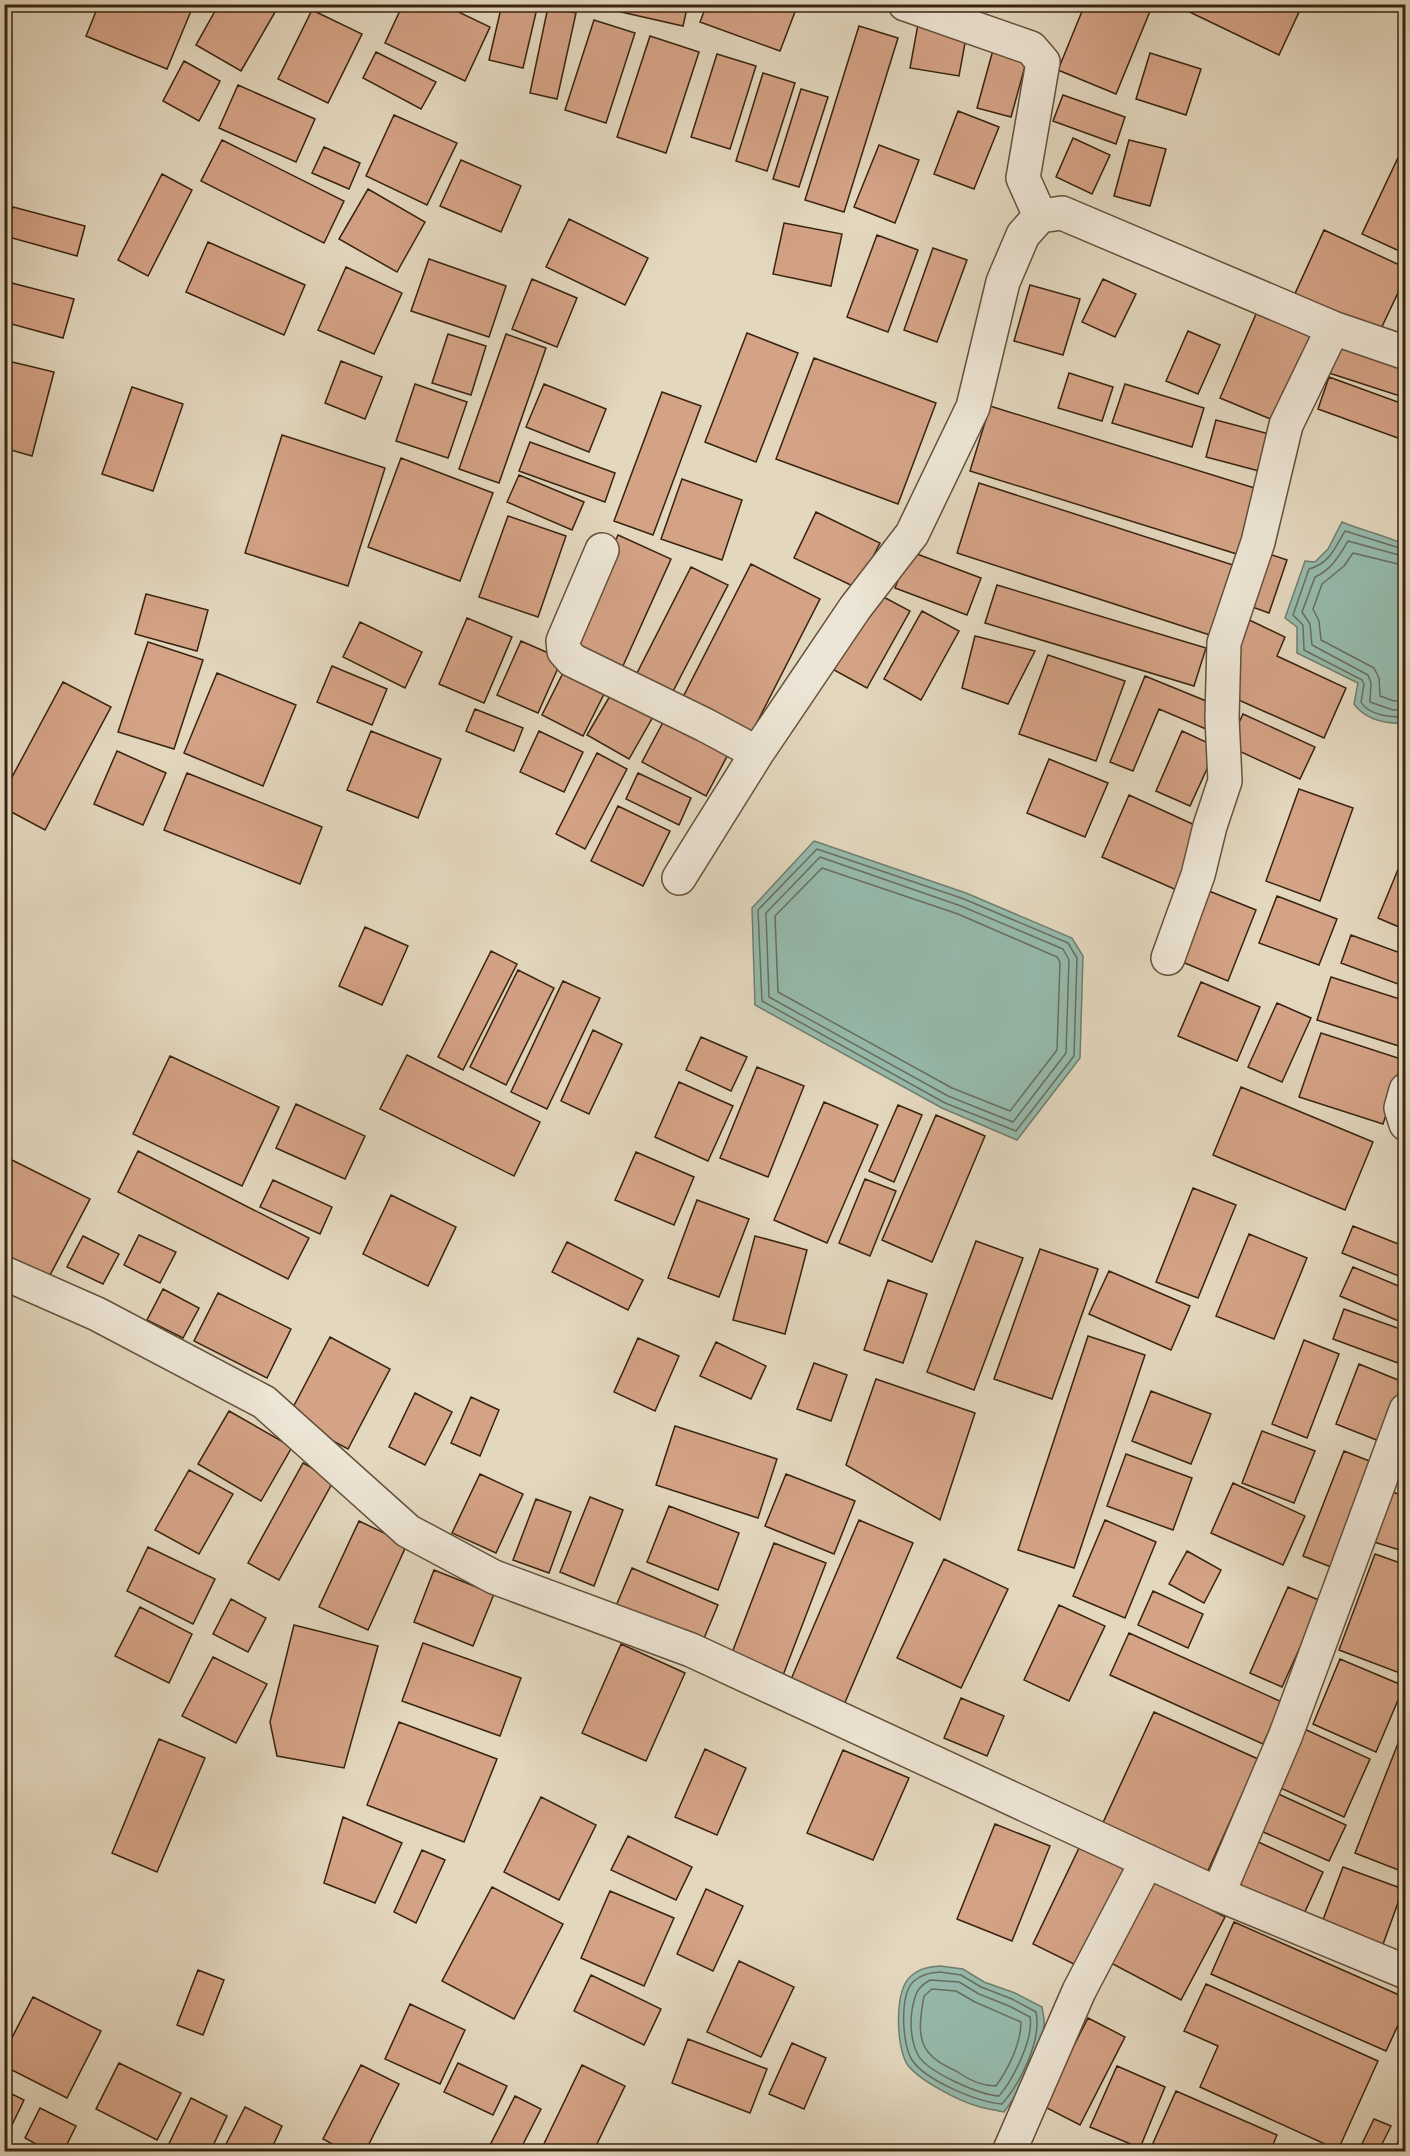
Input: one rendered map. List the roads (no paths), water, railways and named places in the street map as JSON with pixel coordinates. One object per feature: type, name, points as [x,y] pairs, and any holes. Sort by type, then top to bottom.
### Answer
[{"type":"street","points":[[905,4],[1031,48],[1043,63],[1023,178],[1040,216]]},
{"type":"street","points":[[679,878],[757,753],[855,608],[912,534],[973,407],[1003,282],[1023,235],[1040,216],[1062,213],[1333,328],[1406,353]]},
{"type":"street","points":[[1168,958],[1198,875],[1210,826],[1225,782],[1222,718],[1224,643],[1258,542],[1287,425],[1333,328]]},
{"type":"street","points":[[602,550],[563,641],[564,651],[573,660],[757,753]]},
{"type":"street","points":[[1406,1090],[1401,1108],[1406,1124]]},
{"type":"street","points":[[4,1273],[97,1314],[264,1402],[408,1531],[494,1577],[691,1650],[1218,1894],[1406,1972]]},
{"type":"street","points":[[1218,1894],[1285,1737],[1406,1410]]},
{"type":"street","points":[[1009,2151],[1079,1991],[1147,1861]]},
{"type":"water","points":[[1342,522],[1405,545],[1405,723],[1377,720],[1364,714],[1354,704],[1358,683],[1297,653],[1297,627],[1285,618],[1305,561],[1315,562],[1328,549]]},
{"type":"water","points":[[814,841],[966,893],[1072,938],[1083,956],[1080,1058],[1017,1140],[942,1108],[755,1005],[752,908]]},
{"type":"water","points":[[940,1966],[963,1969],[984,1982],[1015,1993],[1042,2007],[1044,2024],[1039,2048],[1017,2093],[1004,2112],[969,2103],[939,2089],[912,2070],[903,2056],[898,2018],[905,1983],[918,1971]]}]
